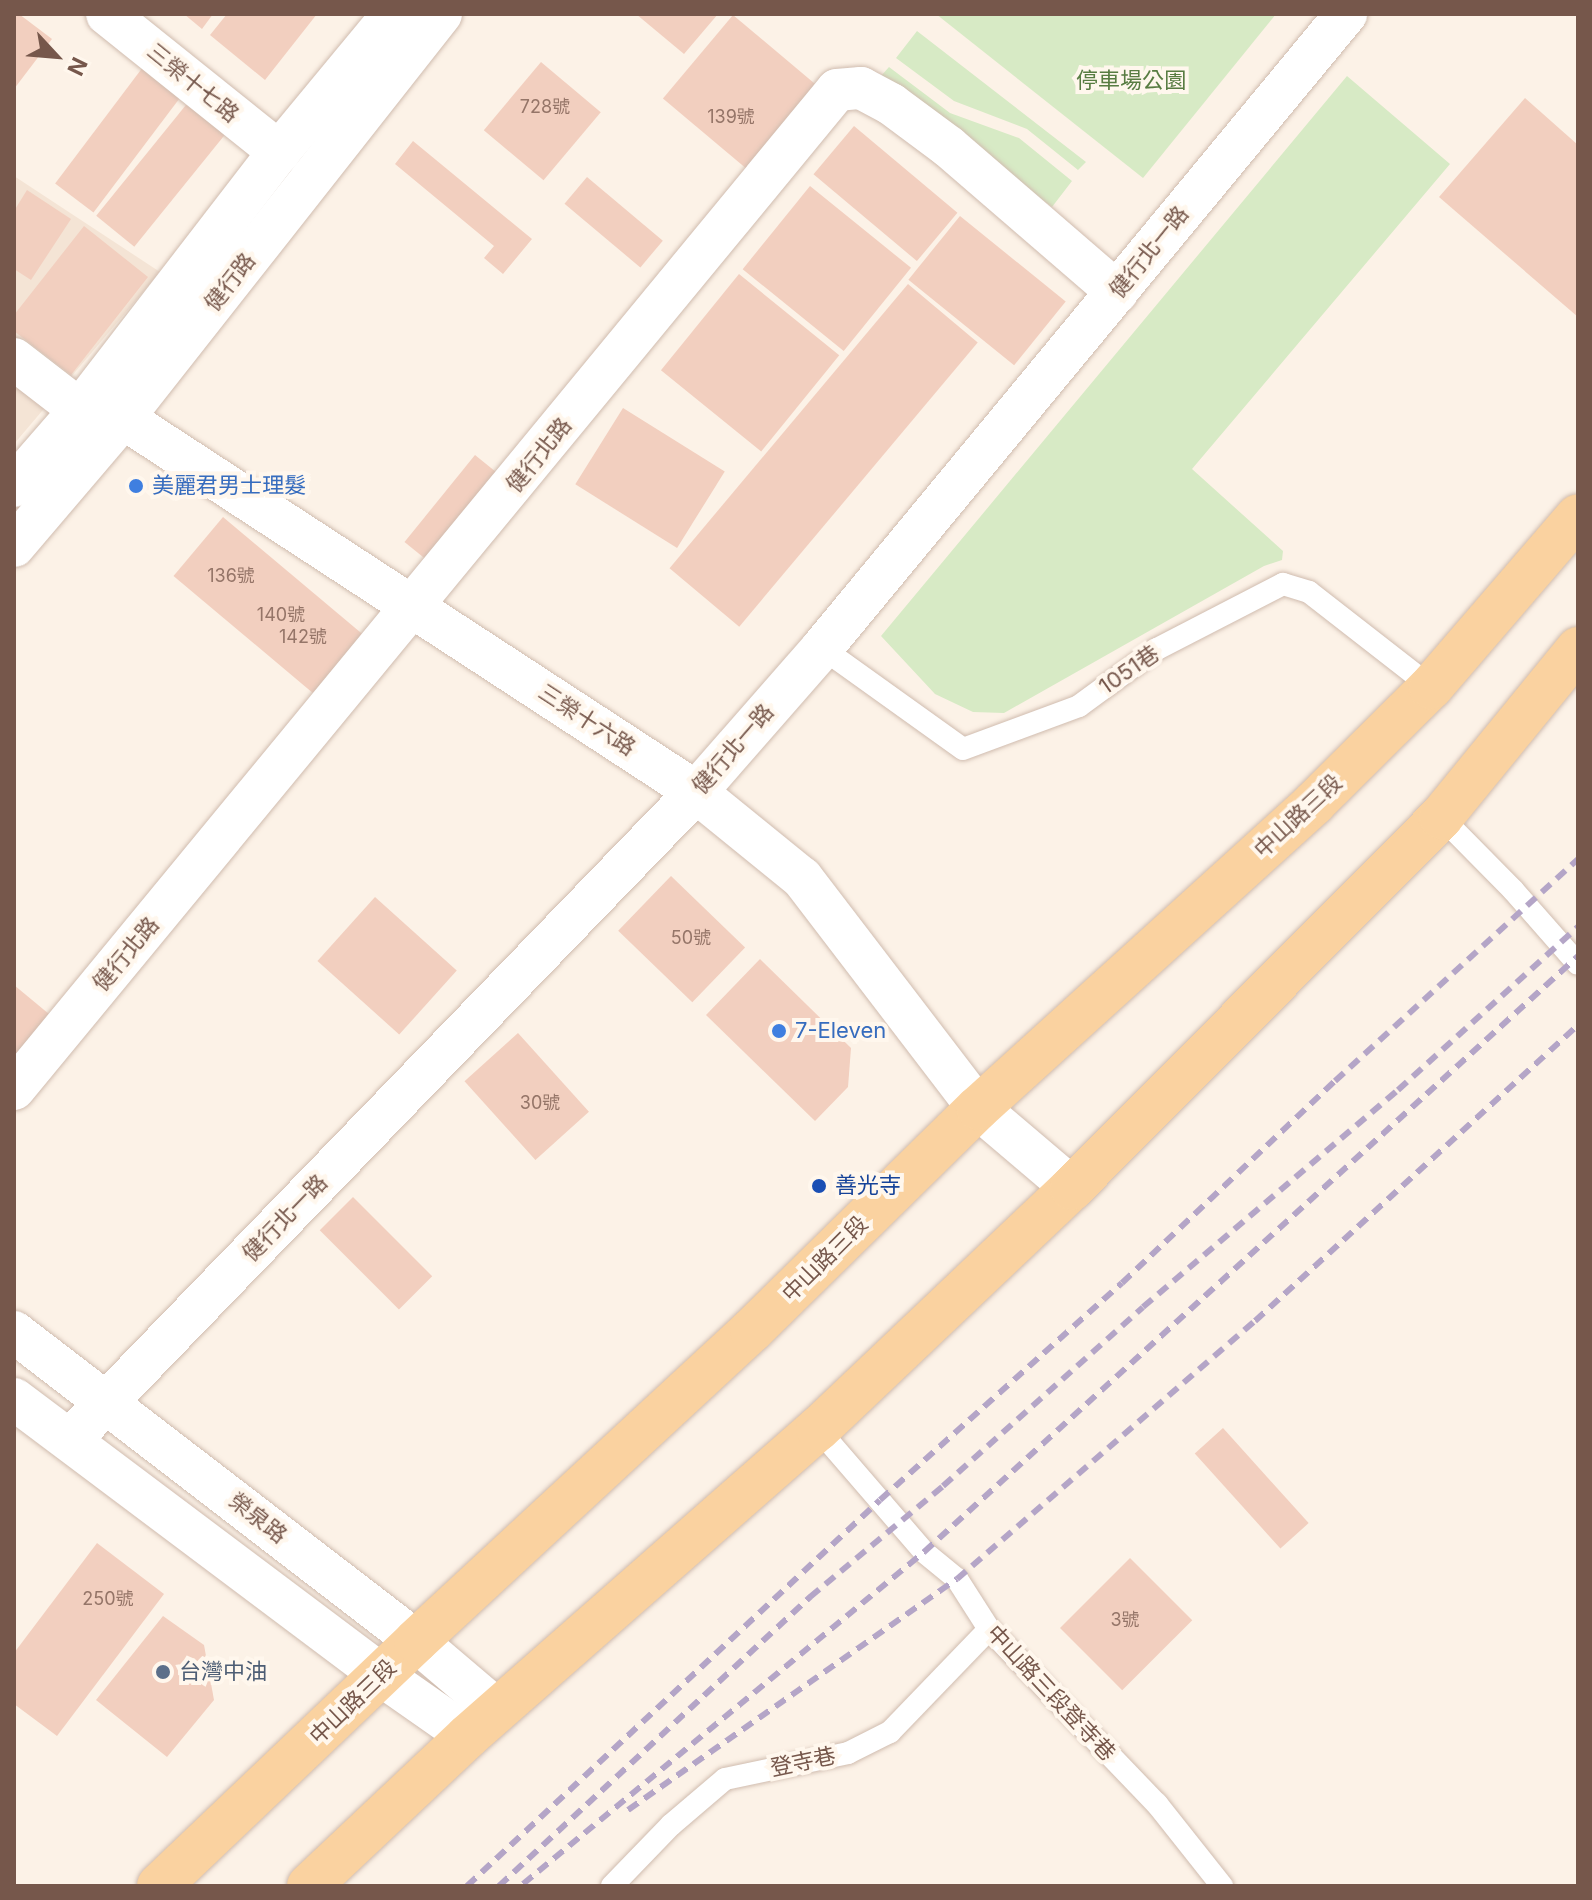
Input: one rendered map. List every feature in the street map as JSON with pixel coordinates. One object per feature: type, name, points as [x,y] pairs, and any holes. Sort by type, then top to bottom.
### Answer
[{"type":"main road","name":"中山路三段","points":[[159,1886],[416,1641],[752,1330],[978,1108],[1314,803],[1431,687],[1578,516]]},
{"type":"main road","points":[[309,1886],[483,1723],[818,1429],[1072,1188],[1441,817],[1578,649]]},
{"type":"street","name":"三榮十七路","points":[[107,14],[279,152]]},
{"type":"street","name":"健行路","points":[[14,486],[80,410],[279,152],[393,14]]},
{"type":"street","name":"健行路","points":[[14,546],[123,418],[441,14]]},
{"type":"street","name":"健行北一路","points":[[70,1440],[696,792],[822,648],[1346,14]]},
{"type":"street","name":"健行北路","points":[[14,1089],[415,607],[837,90],[861,88],[891,104],[949,147],[1117,292]]},
{"type":"street","name":"三榮十六路","points":[[14,359],[80,410],[123,418],[696,792],[802,878],[978,1108],[1072,1188]]},
{"type":"street","name":"榮泉路","points":[[14,1332],[416,1641],[483,1723]]},
{"type":"street","points":[[14,1399],[381,1675],[483,1723]]},
{"type":"lane","name":"1051巷","points":[[822,648],[963,749],[1079,706],[1157,649],[1283,584],[1309,592],[1431,687]]},
{"type":"lane","points":[[1441,817],[1513,890],[1578,964]]},
{"type":"lane","name":"中山路三段登寺巷","points":[[818,1429],[924,1552],[957,1579],[989,1629],[1157,1804],[1222,1886]]},
{"type":"lane","name":"登寺巷","points":[[612,1886],[671,1825],[725,1779],[848,1753],[890,1732],[989,1629]]},
{"type":"shaded area","points":[[14,176],[160,272],[14,444]]},
{"type":"green space","name":"停車場公園","points":[[936,14],[1276,14],[1143,178]]},
{"type":"green space","points":[[917,31],[1086,162],[1078,170],[1027,129],[954,101],[896,58]]},
{"type":"green space","points":[[889,67],[950,113],[1019,138],[1072,181],[1052,207],[881,76]]},
{"type":"green space","points":[[1347,76],[1450,164],[1192,469],[1283,551],[1282,560],[1264,566],[1004,713],[973,712],[935,694],[881,636]]},
{"type":"building","points":[[14,14],[19,14],[52,39],[14,89]]},
{"type":"building","points":[[184,14],[213,14],[202,29]]},
{"type":"building","points":[[227,14],[317,14],[265,80],[210,35]]},
{"type":"building","points":[[636,14],[718,14],[684,54]]},
{"type":"building","points":[[733,15],[820,88],[749,171],[663,98]]},
{"type":"building","points":[[541,62],[601,112],[544,180],[484,130]]},
{"type":"building","points":[[143,67],[181,96],[93,212],[55,184]]},
{"type":"building","points":[[1525,98],[1578,145],[1578,317],[1439,197]]},
{"type":"building","points":[[190,100],[228,131],[134,247],[96,216]]},
{"type":"building","points":[[854,126],[957,213],[917,261],[814,174]]},
{"type":"building","points":[[413,141],[532,239],[503,274],[484,258],[494,246],[395,164]]},
{"type":"building","points":[[587,177],[663,241],[640,267],[565,204]]},
{"type":"building","points":[[810,186],[911,268],[844,351],[743,269]]},
{"type":"building","points":[[27,190],[71,219],[31,280],[14,269],[14,211]]},
{"type":"building","points":[[960,216],[1066,302],[1014,365],[908,280]]},
{"type":"building","points":[[84,226],[148,277],[71,375],[14,331],[14,315]]},
{"type":"building","points":[[739,274],[839,355],[761,452],[661,370]]},
{"type":"building","points":[[908,284],[978,342],[739,627],[670,568]]},
{"type":"building","points":[[623,408],[725,472],[677,548],[575,484]]},
{"type":"building","points":[[475,455],[496,472],[425,559],[405,542]]},
{"type":"building","points":[[223,517],[370,640],[321,699],[174,576]]},
{"type":"building","points":[[671,876],[745,948],[692,1002],[618,931]]},
{"type":"building","points":[[375,897],[457,971],[399,1035],[317,961]]},
{"type":"building","name":"7-Eleven","points":[[760,959],[851,1048],[848,1087],[815,1121],[706,1015]]},
{"type":"building","points":[[14,985],[49,1014],[14,1056]]},
{"type":"building","points":[[518,1033],[589,1112],[535,1160],[464,1081]]},
{"type":"building","points":[[353,1197],[432,1276],[399,1309],[320,1230]]},
{"type":"building","points":[[1223,1428],[1309,1523],[1280,1549],[1195,1453]]},
{"type":"building","points":[[97,1543],[164,1594],[57,1736],[14,1704],[14,1653]]},
{"type":"building","points":[[1130,1558],[1192,1620],[1122,1690],[1060,1628]]},
{"type":"building","name":"台灣中油","points":[[163,1616],[204,1645],[214,1700],[167,1757],[96,1700]]},
{"type":"railway","points":[[467,1886],[880,1500],[1122,1283],[1335,1081],[1578,859]]},
{"type":"railway","points":[[499,1886],[810,1597],[943,1486],[1143,1307],[1398,1090],[1578,927]]},
{"type":"railway","points":[[523,1884],[924,1552],[1578,956]]},
{"type":"railway","points":[[628,1810],[957,1579],[1255,1321],[1578,1025]]},
{"type":"place","name":"美麗君男士理髮","points":[[136,486]]},
{"type":"place","name":"7-Eleven","points":[[779,1031]]},
{"type":"place","name":"善光寺","points":[[819,1186]]},
{"type":"place","name":"台灣中油","points":[[163,1672]]}]
